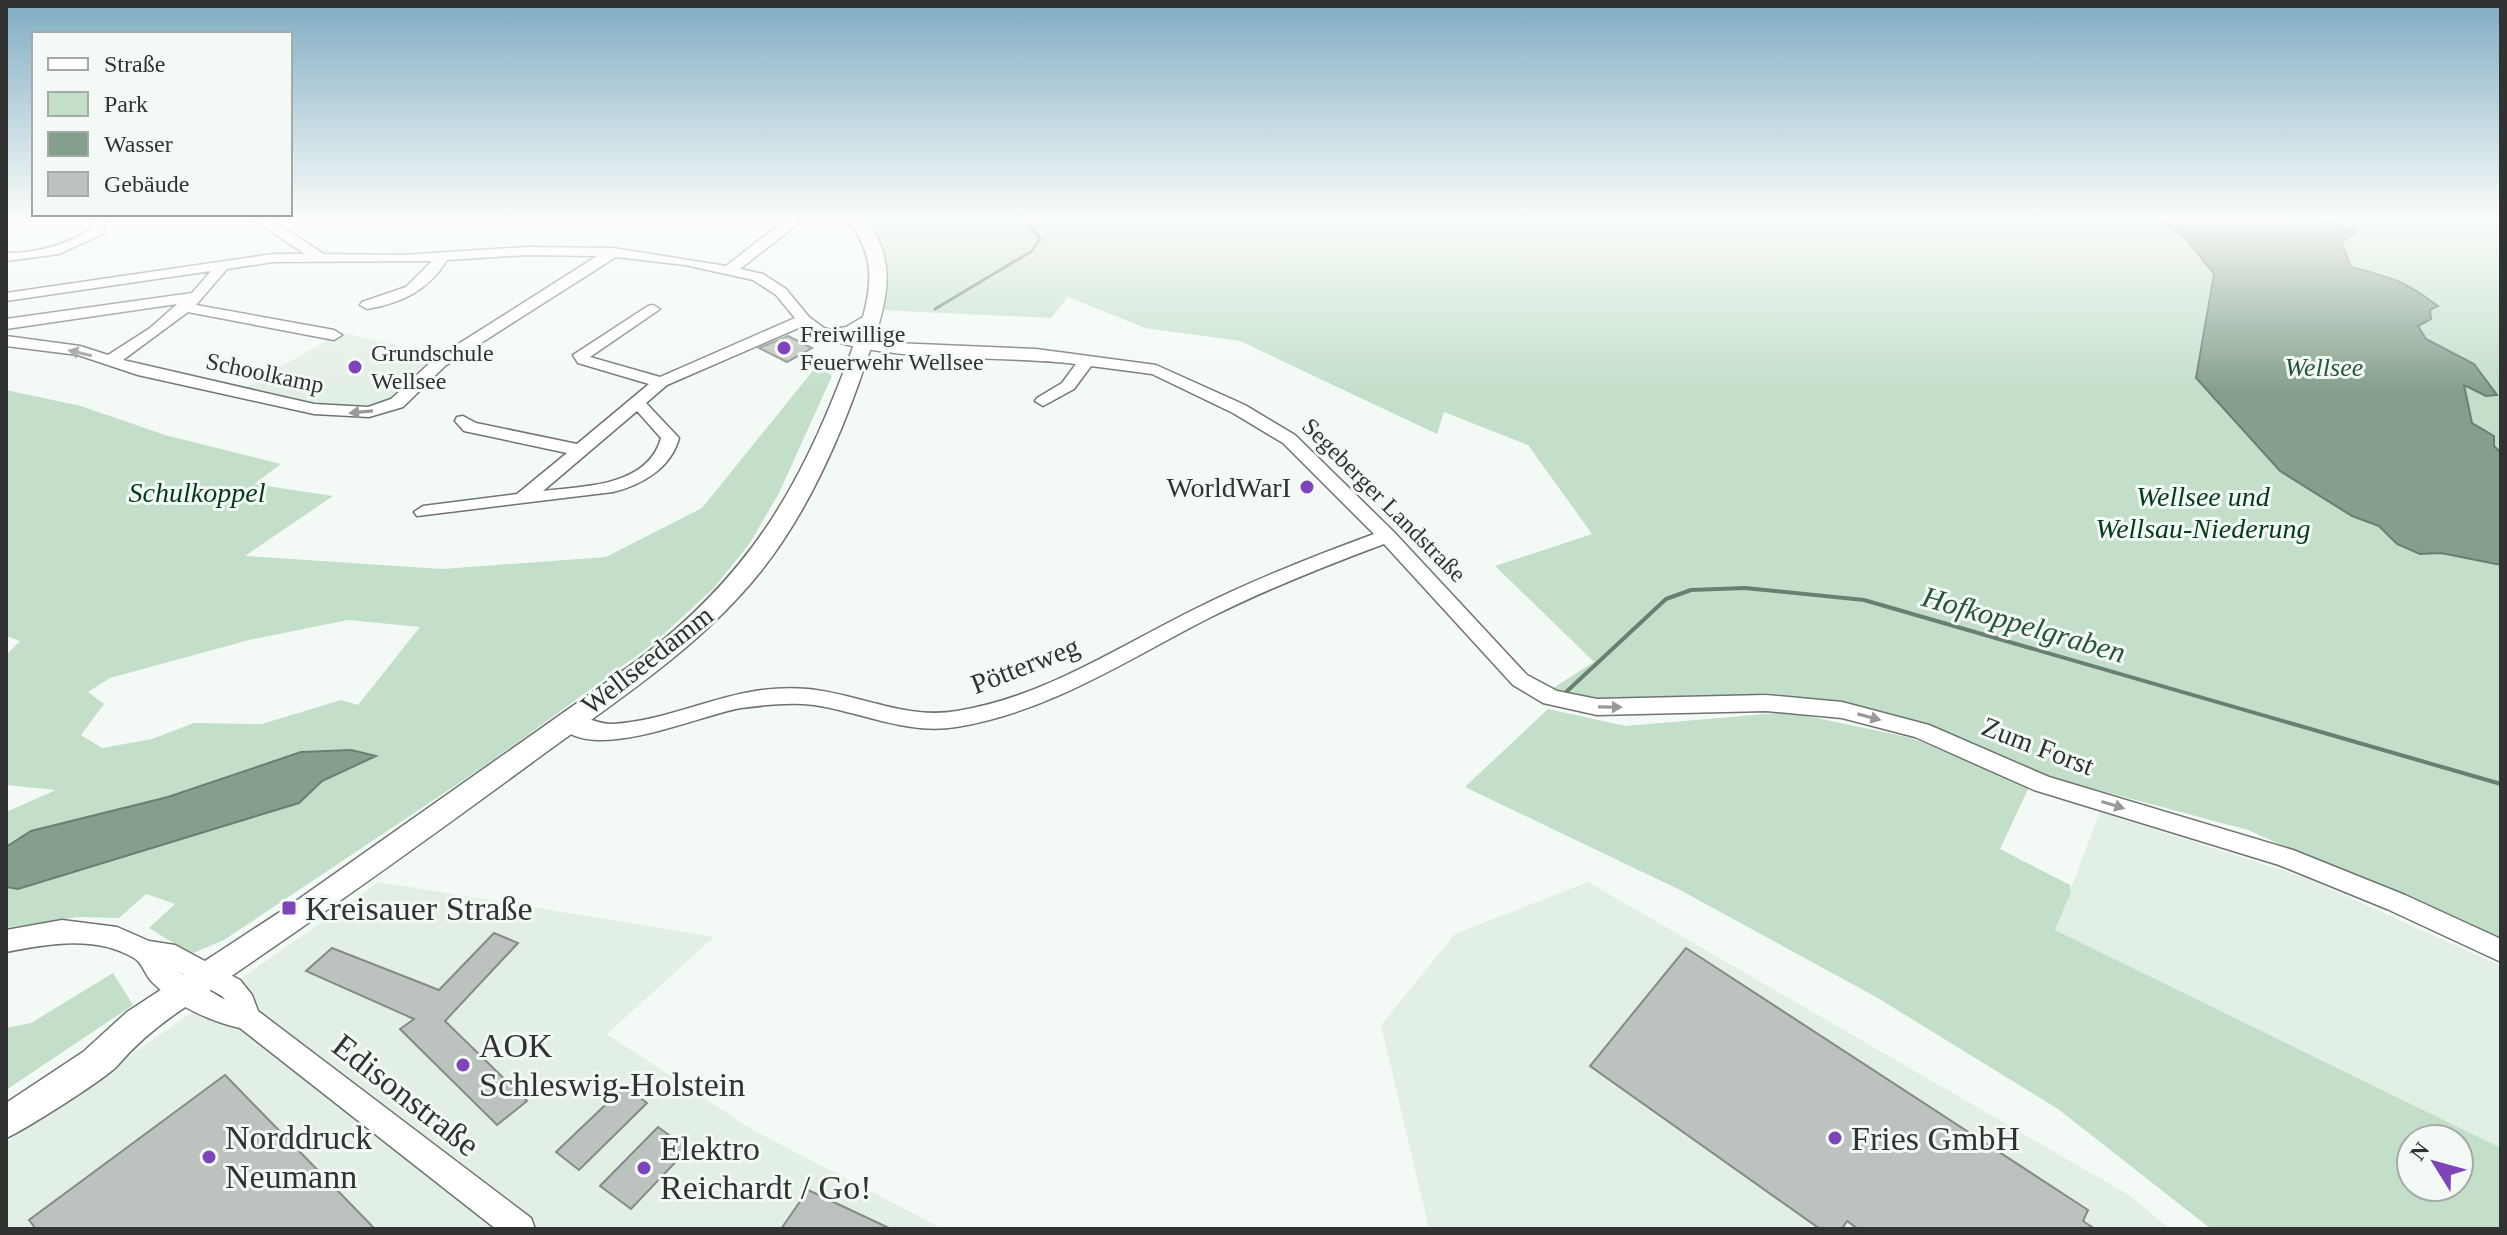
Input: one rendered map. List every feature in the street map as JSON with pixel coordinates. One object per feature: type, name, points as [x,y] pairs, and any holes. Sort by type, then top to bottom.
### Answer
[{"type":"main road","name":"Wellseedamm","points":[[6,1122],[95,1061],[146,1032],[201,986],[270,945],[300,915],[672,647],[718,604],[759,558],[806,479],[861,345],[880,275]]},
{"type":"main road","points":[[829,335],[851,332],[870,320]]},
{"type":"street","name":"Segeberger Landstraße","points":[[6,297],[158,275]]},
{"type":"street","points":[[109,361],[144,341],[190,302],[214,275]]},
{"type":"street","points":[[367,305],[386,302],[430,279],[432,275]]},
{"type":"street","name":"Schoolkamp","points":[[6,341],[80,351],[109,361],[314,409],[354,413],[385,409],[420,386],[439,363],[578,275]]},
{"type":"street","name":"Segeberger Landstraße","points":[[747,275],[770,283],[804,320],[829,335],[861,345],[1087,360],[1156,370],[1272,427],[1302,450],[1387,536],[1520,680],[1535,690]]},
{"type":"street","points":[[6,324],[190,302],[334,335]]},
{"type":"street","points":[[653,309],[581,355],[584,360],[661,382]]},
{"type":"street","points":[[521,500],[661,382],[804,320]]},
{"type":"street","points":[[1043,401],[1068,386],[1087,360]]},
{"type":"street","points":[[423,512],[613,487],[643,473],[667,449],[670,438],[645,408],[634,404]]},
{"type":"street","points":[[463,421],[470,427],[579,450]]},
{"type":"street","name":"Pötterweg","points":[[568,721],[585,730],[612,732],[730,702],[812,697],[906,719],[953,721],[1012,706],[1093,670],[1288,573],[1387,536]]},
{"type":"street","name":"Zum Forst","points":[[1535,690],[1568,702],[1597,707],[1766,703],[1842,710],[1921,731],[2042,784],[2254,847],[2396,902],[2501,951]]},
{"type":"street","points":[[6,941],[62,931],[117,938],[147,952],[151,964],[166,980],[201,986]]},
{"type":"street","name":"Edisonstraße","points":[[201,986],[226,1015],[247,1018],[520,1229]]},
{"type":"shaded area","name":"Grundschule Wellsee","points":[[341,332],[442,356],[399,395],[383,404],[360,409],[319,406],[243,389]]},
{"type":"shaded area","points":[[2100,812],[2304,877],[2501,966],[2501,1148],[2475,1135],[2475,1123],[2450,1123],[2055,930]]},
{"type":"shaded area","points":[[379,882],[714,937],[607,1034],[751,1129],[943,1229],[6,1229],[6,1142]]},
{"type":"shaded area","points":[[1588,882],[2129,1195],[2170,1229],[1429,1229],[1381,1025],[1455,934]]},
{"type":"green space","name":"Wellsee und Wellsau-Niederung","points":[[887,275],[2501,275],[2501,944],[2248,830],[2042,775],[1926,725],[1849,703],[1765,693],[1628,712],[1545,693],[1594,662],[1495,566],[1592,534],[1528,445],[1444,412],[1437,434],[1240,341],[1145,328],[1068,297],[1051,318],[881,310]]},
{"type":"green space","name":"Schulkoppel","points":[[819,363],[832,376],[779,493],[750,543],[713,589],[654,643],[489,763],[224,940],[191,954],[149,928],[175,904],[146,894],[119,918],[78,917],[6,928],[6,812],[56,790],[6,785],[6,655],[20,641],[6,636],[6,390],[81,406],[165,435],[281,464],[254,484],[333,496],[245,556],[442,569],[606,557],[702,508]],"holes":[[[348,620],[420,627],[358,705],[341,700],[262,724],[194,723],[152,739],[102,748],[81,735],[104,704],[88,692],[110,678],[249,640]]]},
{"type":"green space","points":[[1548,709],[1626,726],[1788,712],[1912,738],[2029,787],[2000,849],[2070,885],[2071,892],[2055,930],[2450,1123],[2395,1123],[2395,1203],[2475,1203],[2475,1135],[2501,1148],[2501,1229],[2211,1229],[2058,1109],[1876,997],[1680,890],[1465,787]]},
{"type":"green space","points":[[113,973],[133,1005],[6,1090],[6,1028],[31,1023]]},
{"type":"water","name":"Wellsee","points":[[2214,275],[2379,275],[2415,290],[2438,306],[2430,310],[2431,319],[2418,326],[2426,339],[2474,364],[2497,395],[2486,396],[2464,385],[2472,423],[2494,436],[2494,446],[2501,453],[2501,565],[2441,553],[2420,554],[2397,544],[2379,526],[2352,516],[2280,471],[2196,378]]},
{"type":"water","points":[[351,750],[376,756],[322,781],[299,803],[18,889],[6,887],[6,847],[31,831],[168,797],[301,752]]},
{"type":"building","name":"Freiwillige Feuerwehr Wellsee","points":[[788,336],[812,348],[787,362],[759,348]]},
{"type":"building","name":"AOK Schleswig-Holstein","points":[[494,933],[518,943],[445,1021],[527,1101],[497,1125],[400,1029],[414,1019],[306,971],[332,948],[439,990]]},
{"type":"building","name":"Fries GmbH","points":[[1686,948],[2088,1210],[2083,1221],[2095,1229],[1858,1229],[1847,1221],[1842,1229],[1820,1229],[1590,1066]]},
{"type":"building","name":"Norddruck Neumann","points":[[225,1075],[375,1229],[36,1229],[29,1220]]},
{"type":"building","points":[[625,1086],[647,1103],[579,1170],[556,1152]]},
{"type":"building","name":"Elektro Reichardt / Go!","points":[[658,1127],[688,1149],[631,1209],[600,1186]]},
{"type":"building","points":[[808,1190],[891,1229],[781,1229]]},
{"type":"waterway","points":[[935,309],[992,275]]},
{"type":"waterway","name":"Hofkoppelgraben","points":[[1564,694],[1666,599],[1691,590],[1745,588],[1864,600],[2501,784]]},
{"type":"place","name":"Freiwillige Feuerwehr Wellsee","points":[[784,348]]},
{"type":"place","name":"Grundschule Wellsee","points":[[355,367]]},
{"type":"place","name":"WorldWarI","points":[[1307,487]]},
{"type":"place","name":"Kreisauer Straße","points":[[289,908]]},
{"type":"place","name":"AOK Schleswig-Holstein","points":[[463,1065]]},
{"type":"place","name":"Fries GmbH","points":[[1835,1138]]},
{"type":"place","name":"Norddruck Neumann","points":[[209,1157]]},
{"type":"place","name":"Elektro Reichardt / Go!","points":[[644,1168]]}]
